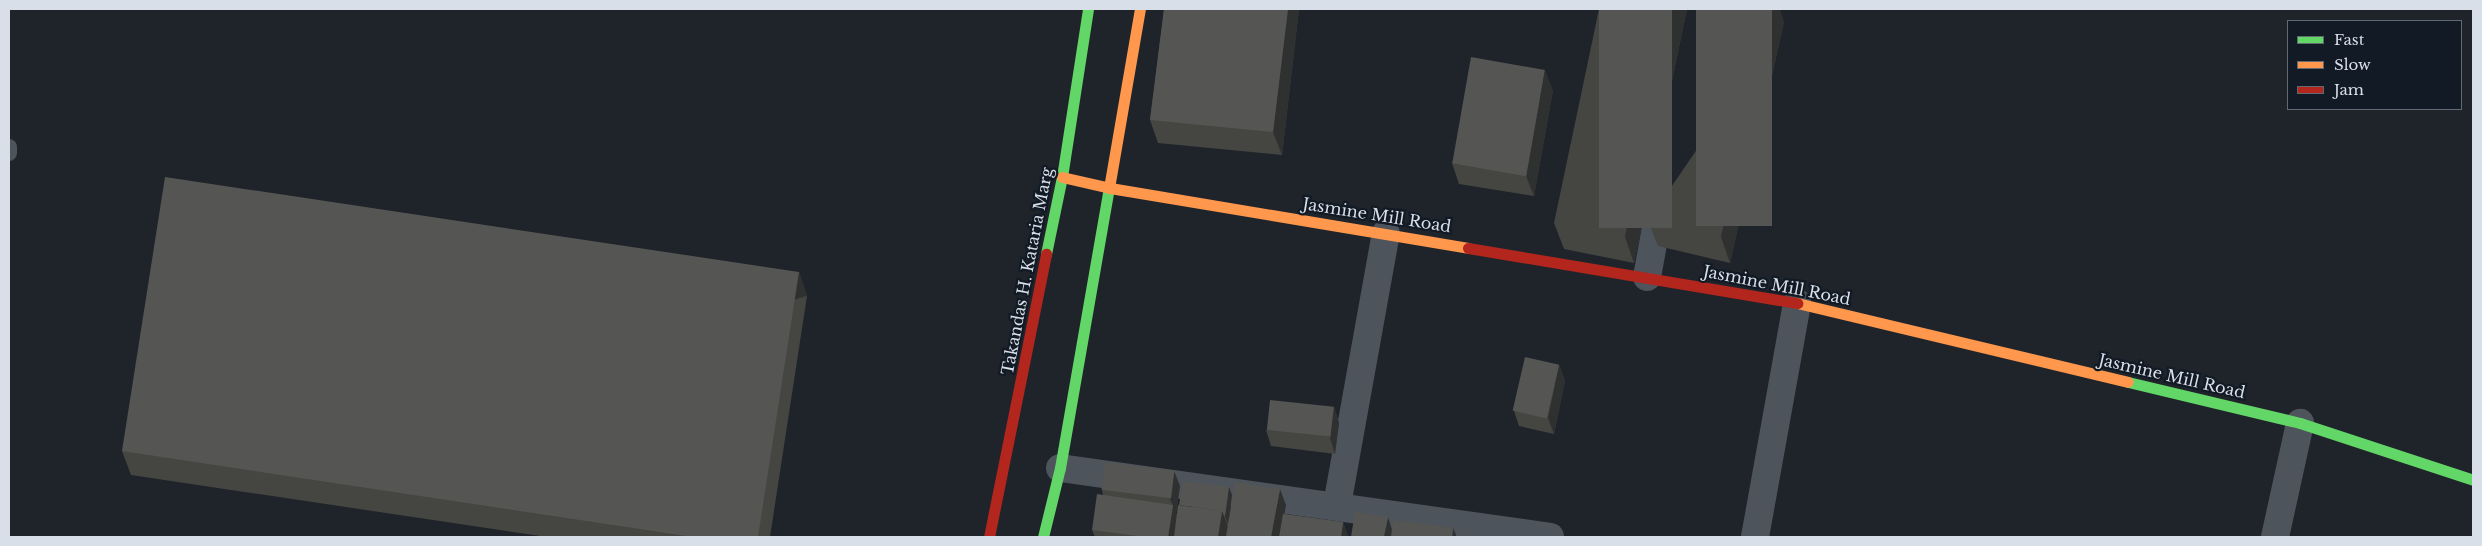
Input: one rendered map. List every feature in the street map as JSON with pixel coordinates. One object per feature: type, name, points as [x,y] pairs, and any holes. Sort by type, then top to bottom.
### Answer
[{"type":"street","name":"Takandas H. Kataria Marg","points":[[989,537],[1062,177],[1088,9]]},
{"type":"street","points":[[1043,537],[1060,468],[1140,9]]},
{"type":"street","points":[[1647,277],[1667,172]]},
{"type":"street","name":"Jasmine Mill Road","points":[[1062,177],[1110,188],[1797,303],[2300,423],[2473,480]]},
{"type":"street","points":[[1355,537],[1349,507],[1386,233]]},
{"type":"street","points":[[1755,537],[1797,303]]},
{"type":"street","points":[[2275,537],[2300,423]]},
{"type":"street","points":[[1060,468],[1349,507],[1539,536]]},
{"type":"lane","points":[[9,147],[9,153]]},
{"type":"building","points":[[1164,9],[1288,9],[1273,132],[1150,120]]},
{"type":"building","points":[[1599,9],[1672,9],[1672,228],[1599,228]]},
{"type":"building","points":[[1696,9],[1772,9],[1772,226],[1696,226]]},
{"type":"building","points":[[1471,57],[1545,70],[1526,176],[1452,163]]},
{"type":"building","points":[[165,177],[799,272],[758,537],[693,537],[122,451]]},
{"type":"building","points":[[1525,357],[1559,365],[1547,418],[1513,411]]},
{"type":"building","points":[[1270,400],[1334,407],[1331,437],[1267,430]]},
{"type":"building","points":[[1105,462],[1174,471],[1171,498],[1102,490]]},
{"type":"building","points":[[1183,481],[1229,487],[1225,516],[1222,511],[1179,505]]},
{"type":"building","points":[[1235,482],[1280,489],[1271,537],[1226,537]]},
{"type":"building","points":[[1097,494],[1173,505],[1168,537],[1145,537],[1092,530]]},
{"type":"building","points":[[1178,505],[1222,511],[1218,537],[1174,537]]},
{"type":"building","points":[[1355,512],[1388,517],[1384,537],[1351,537]]},
{"type":"building","points":[[1283,514],[1343,522],[1341,537],[1279,537]]},
{"type":"building","points":[[1393,520],[1453,528],[1452,537],[1391,537]]},
{"type":"building","points":[[1456,535],[1474,537],[1456,537]]},
{"type":"traffic: fast","points":[[1046,254],[1062,177],[1088,9]]},
{"type":"traffic: fast","points":[[1043,537],[1060,468],[1109,188]]},
{"type":"traffic: fast","points":[[2128,382],[2300,423],[2473,480]]},
{"type":"traffic: slow","points":[[1109,188],[1140,9]]},
{"type":"traffic: slow","points":[[1062,177],[1110,188],[1468,248]]},
{"type":"traffic: slow","points":[[1797,303],[2128,382]]},
{"type":"traffic: jam","points":[[1468,248],[1797,303]]},
{"type":"traffic: jam","points":[[989,537],[1046,254]]}]
